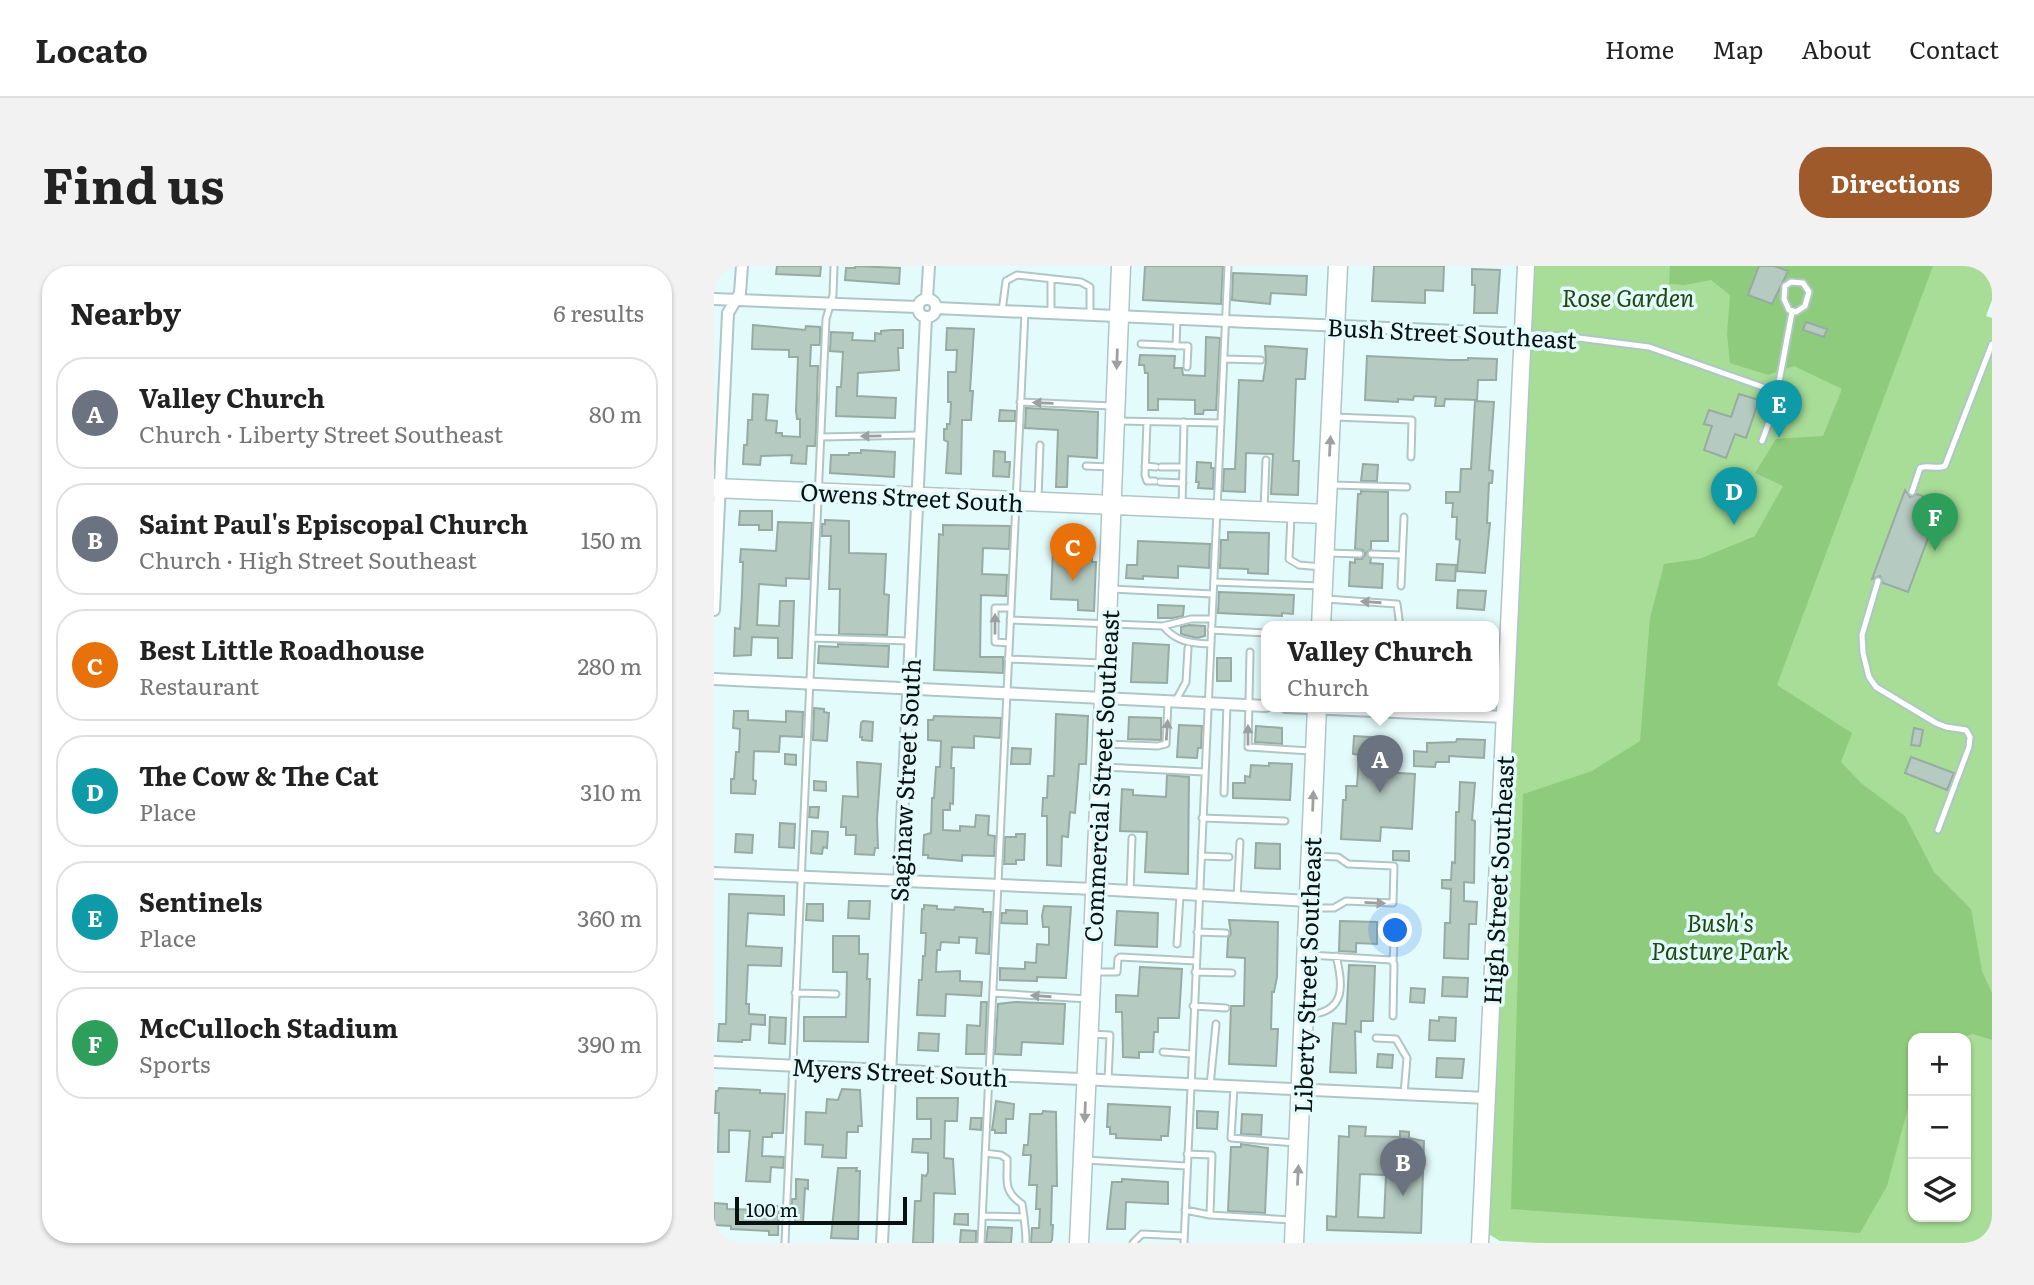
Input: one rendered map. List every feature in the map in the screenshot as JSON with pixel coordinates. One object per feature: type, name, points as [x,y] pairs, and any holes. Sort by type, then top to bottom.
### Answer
[{"type":"main road","name":"Commercial Street Southeast","points":[[1079,1243],[1121,266]]},
{"type":"main road","points":[[1321,621],[1338,266]]},
{"type":"main road","name":"Owens Street South","points":[[717,488],[1326,514]]},
{"type":"main road","name":"Liberty Street Southeast","points":[[1294,1243],[1317,712]]},
{"type":"street","points":[[714,610],[717,488],[728,313],[741,289],[742,266]]},
{"type":"street","points":[[927,299],[929,266]]},
{"type":"street","name":"High Street Southeast","points":[[1480,1243],[1526,266]]},
{"type":"street","points":[[714,299],[917,307]]},
{"type":"street","points":[[917,307],[927,299]]},
{"type":"street","points":[[917,307],[919,313],[926,317],[934,314],[934,303],[927,299]]},
{"type":"street","name":"Bush Street Southeast","points":[[936,308],[1522,334]]},
{"type":"street","name":"Saginaw Street South","points":[[882,1243],[926,317]]},
{"type":"street","points":[[714,679],[1261,706]]},
{"type":"street","points":[[1431,712],[1505,717]]},
{"type":"street","points":[[714,873],[1095,889],[1309,904]]},
{"type":"street","name":"Myers Street South","points":[[714,1062],[1487,1098]]},
{"type":"lane","points":[[785,1243],[826,319],[831,304],[834,266]]},
{"type":"lane","points":[[1184,1243],[1189,1085],[1228,266]]},
{"type":"lane","points":[[1002,311],[1006,281],[1017,275],[1081,282],[1090,287],[1090,315]]},
{"type":"lane","points":[[1051,279],[1051,313]]},
{"type":"lane","points":[[1762,441],[1774,409],[1792,312],[1785,303],[1785,286],[1791,282],[1800,282],[1808,289],[1808,301],[1803,310],[1792,312]]},
{"type":"lane","points":[[981,1243],[1025,312]]},
{"type":"lane","points":[[1176,346],[1177,319]]},
{"type":"lane","name":"Bush Street Southeast","points":[[1522,334],[1563,336],[1650,347],[1777,392]]},
{"type":"lane","points":[[1141,344],[1188,346],[1187,367]]},
{"type":"lane","points":[[1912,492],[1922,466],[1936,469],[1945,466],[1992,344]]},
{"type":"lane","points":[[1224,359],[1261,360]]},
{"type":"lane","points":[[1020,402],[1114,413],[1147,422],[1221,423]]},
{"type":"lane","points":[[1331,416],[1412,420],[1410,457]]},
{"type":"lane","points":[[1147,422],[1145,478],[1157,482],[1183,483]]},
{"type":"lane","points":[[1182,508],[1184,422]]},
{"type":"lane","points":[[821,437],[920,435]]},
{"type":"lane","points":[[1038,502],[1040,446]]},
{"type":"lane","points":[[1264,512],[1266,460]]},
{"type":"lane","points":[[1086,466],[1112,467]]},
{"type":"lane","points":[[1145,466],[1183,467]]},
{"type":"lane","points":[[1328,484],[1407,487]]},
{"type":"lane","points":[[1291,513],[1289,559],[1298,565],[1360,554]]},
{"type":"lane","points":[[1401,586],[1404,517]]},
{"type":"lane","points":[[1371,554],[1402,555]]},
{"type":"lane","points":[[1214,582],[1397,604],[1399,621]]},
{"type":"lane","points":[[1878,582],[1862,635],[1864,662],[1870,681],[1936,723],[1966,730],[1970,737],[1969,747],[1938,830]]},
{"type":"lane","points":[[1108,589],[1213,594]]},
{"type":"lane","points":[[1009,643],[995,642],[995,608],[1011,608]]},
{"type":"lane","points":[[1010,620],[1163,626],[1191,619],[1212,619]]},
{"type":"lane","points":[[1163,626],[1171,635],[1187,643],[1210,644]]},
{"type":"lane","points":[[1211,630],[1261,633]]},
{"type":"lane","points":[[812,638],[910,641]]},
{"type":"lane","points":[[1102,744],[1166,744],[1172,702],[1186,682],[1188,648]]},
{"type":"lane","points":[[1250,652],[1248,747],[1315,751]]},
{"type":"lane","points":[[1008,659],[1106,663]]},
{"type":"lane","points":[[1224,793],[1227,704]]},
{"type":"lane","points":[[1101,767],[1204,772]]},
{"type":"lane","points":[[1202,818],[1284,821]]},
{"type":"lane","points":[[1130,891],[1132,838]]},
{"type":"lane","points":[[1237,897],[1240,842]]},
{"type":"lane","points":[[1201,856],[1229,857]]},
{"type":"lane","points":[[1309,904],[1334,908],[1346,901],[1393,903],[1394,866],[1348,864],[1338,858],[1311,856]]},
{"type":"lane","points":[[1177,944],[1180,894]]},
{"type":"lane","points":[[1393,1016],[1395,924]]},
{"type":"lane","points":[[1197,932],[1226,933]]},
{"type":"lane","points":[[1307,955],[1393,961]]},
{"type":"lane","points":[[1305,1015],[1324,1014],[1335,1006],[1339,998],[1340,972],[1336,956]]},
{"type":"lane","points":[[1091,972],[1117,972],[1120,957],[1196,961]]},
{"type":"lane","points":[[1195,972],[1232,973]]},
{"type":"lane","points":[[795,993],[836,994]]},
{"type":"lane","points":[[993,993],[1090,999]]},
{"type":"lane","points":[[1194,1006],[1226,1008]]},
{"type":"lane","points":[[1210,1086],[1216,1024]]},
{"type":"lane","points":[[1088,1034],[1110,1035],[1108,1081]]},
{"type":"lane","points":[[1376,1038],[1396,1039],[1406,1058],[1404,1094]]},
{"type":"lane","points":[[1163,1052],[1191,1054]]},
{"type":"lane","points":[[1234,1087],[1231,1138],[1299,1143]]},
{"type":"lane","points":[[985,1153],[1006,1157],[1007,1189],[1012,1198],[1022,1204],[1026,1243]]},
{"type":"lane","points":[[1187,1154],[1212,1155],[1210,1215]]},
{"type":"lane","points":[[1083,1159],[1186,1166]]},
{"type":"lane","points":[[1185,1210],[1210,1215],[1295,1220]]},
{"type":"lane","points":[[983,1216],[1023,1217]]},
{"type":"lane","points":[[1133,1243],[1142,1234],[1184,1236]]},
{"type":"green space","name":"Bush's Pasture Park","points":[[1532,266],[1992,266],[1992,300],[1986,316],[1992,318],[1992,1243],[1539,1243],[1500,1241],[1490,1235],[1488,1229]]},
{"type":"green space","name":"Bush's Pasture Park","points":[[1670,266],[1933,266],[1777,685],[1852,733],[1841,762],[1861,783],[1905,816],[1934,872],[1971,909],[1982,971],[1992,993],[1992,1040],[1971,1033],[1908,1033],[1908,1108],[1887,1186],[1860,1233],[1511,1209],[1523,794],[1592,771],[1640,741],[1650,618],[1664,564],[1699,559],[1755,536],[1783,486],[1755,473],[1776,439],[1823,436],[1842,389],[1794,366],[1768,375],[1730,363],[1727,334],[1730,295],[1711,280],[1684,285],[1669,284]]},
{"type":"building","points":[[777,266],[821,266],[820,276],[776,274]]},
{"type":"building","points":[[1145,266],[1223,266],[1221,304],[1143,300]]},
{"type":"building","points":[[1374,266],[1444,266],[1443,291],[1425,290],[1425,303],[1372,301]]},
{"type":"building","points":[[1759,266],[1774,266],[1788,271],[1772,304],[1748,295]]},
{"type":"building","points":[[846,268],[900,268],[899,284],[845,280]]},
{"type":"building","points":[[1472,269],[1500,270],[1497,313],[1474,313],[1475,285],[1472,285]]},
{"type":"building","points":[[1233,273],[1307,276],[1306,295],[1271,293],[1270,304],[1232,300]]},
{"type":"building","points":[[1806,322],[1827,329],[1824,337],[1803,330]]},
{"type":"building","points":[[753,325],[805,330],[806,326],[820,327],[820,345],[811,345],[810,366],[818,366],[815,446],[807,446],[806,464],[791,463],[792,455],[761,456],[760,465],[743,464],[748,420],[752,420],[753,394],[768,395],[766,420],[777,421],[776,433],[800,437],[800,419],[797,419],[796,411],[798,357],[789,357],[789,350],[752,349]]},
{"type":"building","points":[[947,328],[974,329],[971,420],[962,420],[961,474],[946,473],[948,442],[944,440],[944,429],[950,424],[951,402],[948,402],[948,372],[956,372],[957,350],[946,350]]},
{"type":"building","points":[[903,330],[903,348],[898,348],[899,370],[858,373],[857,396],[896,398],[895,418],[836,416],[837,387],[841,387],[843,352],[830,351],[831,332],[853,333],[852,340],[875,341],[875,333]]},
{"type":"building","points":[[1206,337],[1220,338],[1216,410],[1204,410],[1203,414],[1195,414],[1195,400],[1158,399],[1158,410],[1148,410],[1148,373],[1145,373],[1144,365],[1139,365],[1140,355],[1175,356],[1174,368],[1182,368],[1183,375],[1205,376]]},
{"type":"building","points":[[1265,346],[1307,349],[1305,379],[1296,379],[1293,461],[1299,461],[1298,495],[1271,494],[1273,454],[1246,453],[1245,492],[1223,491],[1224,469],[1235,469],[1239,380],[1263,381]]},
{"type":"building","points":[[1367,356],[1497,359],[1496,380],[1478,380],[1477,400],[1445,399],[1444,406],[1435,406],[1436,397],[1414,396],[1413,400],[1398,399],[1398,402],[1365,400]]},
{"type":"building","points":[[1739,394],[1759,400],[1746,438],[1735,434],[1726,458],[1704,450],[1712,426],[1704,424],[1709,410],[1731,417]]},
{"type":"building","points":[[1475,401],[1494,402],[1489,470],[1493,471],[1492,483],[1489,483],[1487,523],[1490,523],[1485,573],[1457,571],[1460,540],[1456,539],[1457,517],[1452,517],[1453,503],[1446,503],[1446,492],[1460,492],[1461,469],[1471,469]]},
{"type":"building","points":[[1026,408],[1098,412],[1097,458],[1068,456],[1067,487],[1056,487],[1058,430],[1025,428]]},
{"type":"building","points":[[1000,410],[1015,411],[1015,421],[999,421]]},
{"type":"building","points":[[861,450],[895,452],[894,477],[830,473],[831,455],[861,453]]},
{"type":"building","points":[[994,451],[1005,452],[1005,462],[1010,462],[1009,477],[993,476]]},
{"type":"building","points":[[1197,462],[1211,463],[1211,468],[1214,468],[1213,489],[1198,488]]},
{"type":"building","points":[[1363,464],[1378,465],[1377,481],[1361,481]]},
{"type":"building","points":[[1905,490],[1910,497],[1917,494],[1941,503],[1908,592],[1883,583],[1880,576],[1872,579]]},
{"type":"building","points":[[1361,491],[1388,492],[1388,541],[1371,541],[1371,549],[1366,553],[1371,559],[1370,563],[1383,564],[1382,588],[1349,586],[1350,562],[1355,563],[1355,559],[1362,559],[1365,555],[1363,550],[1355,549],[1358,494],[1361,494]]},
{"type":"building","points":[[740,511],[772,511],[772,530],[759,530],[759,525],[739,525]]},
{"type":"building","points":[[825,520],[849,521],[849,553],[886,554],[884,594],[889,595],[887,635],[839,634],[840,589],[829,589],[831,536],[822,536],[822,524],[825,524]]},
{"type":"building","points":[[778,522],[812,523],[809,579],[786,578],[786,586],[759,584],[757,625],[779,626],[780,601],[794,601],[792,658],[778,658],[778,638],[752,637],[751,655],[734,656],[735,628],[740,629],[743,562],[740,562],[741,549],[776,551]]},
{"type":"building","points":[[943,525],[1010,526],[1009,549],[983,548],[982,574],[1007,575],[1006,596],[981,595],[980,657],[1003,657],[1003,673],[934,670],[939,534],[943,535]]},
{"type":"building","points":[[1228,532],[1269,533],[1268,574],[1248,573],[1248,569],[1220,568],[1221,540],[1228,540]]},
{"type":"building","points":[[1138,541],[1210,544],[1209,568],[1178,566],[1178,578],[1126,578],[1127,565],[1137,565]]},
{"type":"building","points":[[1053,548],[1083,550],[1082,557],[1092,558],[1092,562],[1096,562],[1094,611],[1078,610],[1078,600],[1051,599]]},
{"type":"building","points":[[1437,564],[1456,565],[1455,581],[1436,580]]},
{"type":"building","points":[[1458,590],[1486,591],[1484,610],[1457,608]]},
{"type":"building","points":[[1219,592],[1294,595],[1293,614],[1282,613],[1282,616],[1218,613]]},
{"type":"building","points":[[1158,605],[1184,606],[1183,616],[1158,618]]},
{"type":"building","points":[[1205,626],[1205,636],[1197,638],[1181,634],[1181,627]]},
{"type":"building","points":[[1133,643],[1169,645],[1167,683],[1131,682]]},
{"type":"building","points":[[838,644],[889,646],[888,667],[818,663],[819,646],[838,647]]},
{"type":"building","points":[[1217,658],[1231,658],[1231,681],[1217,681]]},
{"type":"building","points":[[814,708],[824,709],[824,712],[829,713],[827,741],[813,740]]},
{"type":"building","points":[[734,711],[748,711],[748,720],[786,722],[786,711],[803,712],[802,737],[780,736],[779,752],[754,751],[755,794],[731,793],[736,752],[739,752],[740,729],[733,728]]},
{"type":"building","points":[[1056,714],[1088,716],[1086,764],[1079,764],[1075,813],[1070,812],[1068,837],[1062,836],[1061,866],[1047,865],[1047,816],[1042,816],[1043,798],[1047,798],[1048,776],[1054,776]]},
{"type":"building","points":[[934,716],[1001,718],[1000,738],[974,736],[974,748],[952,747],[953,804],[950,803],[950,810],[943,810],[943,830],[960,831],[960,826],[975,827],[976,815],[989,816],[988,835],[995,836],[994,856],[962,855],[962,861],[928,858],[928,855],[923,855],[924,835],[931,833],[936,767],[940,767],[941,741],[928,740],[928,720],[933,720]]},
{"type":"building","points":[[1129,717],[1161,718],[1161,740],[1128,739]]},
{"type":"building","points":[[863,721],[873,722],[872,741],[862,740],[860,737]]},
{"type":"building","points":[[1179,725],[1202,726],[1201,748],[1198,748],[1197,758],[1177,757]]},
{"type":"building","points":[[1256,726],[1282,728],[1282,744],[1255,742]]},
{"type":"building","points":[[1914,728],[1923,730],[1920,746],[1911,745]]},
{"type":"building","points":[[1354,736],[1385,738],[1383,772],[1415,774],[1412,829],[1381,827],[1380,841],[1341,839],[1346,786],[1357,786],[1359,755],[1353,754]]},
{"type":"building","points":[[1457,739],[1485,740],[1484,758],[1449,756],[1449,762],[1436,762],[1435,767],[1414,766],[1414,751],[1427,752],[1427,743],[1456,742]]},
{"type":"building","points":[[1012,748],[1031,749],[1030,764],[1011,764]]},
{"type":"building","points":[[785,754],[796,755],[796,765],[785,764]]},
{"type":"building","points":[[1911,757],[1954,773],[1947,790],[1905,773]]},
{"type":"building","points":[[857,762],[881,764],[878,848],[875,848],[874,855],[855,854],[856,835],[846,835],[846,827],[841,827],[843,796],[858,797]]},
{"type":"building","points":[[1269,763],[1292,764],[1290,800],[1233,798],[1233,783],[1245,783],[1245,776],[1250,777],[1251,765],[1269,766]]},
{"type":"building","points":[[1167,775],[1189,777],[1188,874],[1145,872],[1147,832],[1120,831],[1122,789],[1133,790],[1133,795],[1166,797]]},
{"type":"building","points":[[814,781],[826,782],[826,791],[814,790]]},
{"type":"building","points":[[1460,782],[1475,783],[1472,820],[1475,821],[1474,883],[1464,882],[1464,901],[1477,902],[1476,924],[1469,924],[1468,959],[1444,958],[1445,923],[1450,923],[1451,889],[1442,888],[1442,880],[1451,880],[1452,862],[1455,863],[1456,812],[1459,812]]},
{"type":"building","points":[[810,807],[819,807],[818,818],[809,817]]},
{"type":"building","points":[[780,823],[795,824],[794,848],[779,847]]},
{"type":"building","points":[[812,831],[828,832],[827,848],[823,847],[822,854],[811,853]]},
{"type":"building","points":[[736,834],[753,835],[752,853],[735,852]]},
{"type":"building","points":[[1016,834],[1025,834],[1024,860],[1016,860],[1016,864],[1004,864],[1005,837],[1016,837]]},
{"type":"building","points":[[1256,843],[1280,844],[1280,869],[1255,868]]},
{"type":"building","points":[[1393,851],[1409,851],[1409,861],[1393,860]]},
{"type":"building","points":[[729,894],[784,896],[784,915],[748,913],[746,946],[782,948],[781,966],[748,965],[746,1004],[749,1004],[749,1014],[765,1015],[765,1025],[751,1024],[750,1040],[742,1042],[718,1041],[719,1024],[726,1024]]},
{"type":"building","points":[[849,901],[870,901],[869,919],[848,918]]},
{"type":"building","points":[[807,904],[823,904],[823,921],[806,920]]},
{"type":"building","points":[[924,905],[937,906],[937,909],[954,910],[955,907],[991,912],[989,954],[976,953],[977,938],[959,937],[959,943],[941,942],[940,950],[937,950],[936,972],[960,971],[960,981],[982,982],[981,996],[946,994],[945,1016],[917,1015],[919,980],[922,980],[925,956],[926,933],[921,933]]},
{"type":"building","points":[[1044,906],[1071,907],[1066,978],[1037,977],[1037,981],[1000,980],[1000,968],[1025,969],[1025,962],[1036,963],[1037,944],[1049,945],[1049,927],[1043,927]]},
{"type":"building","points":[[1006,910],[1027,911],[1027,924],[1001,923],[1002,913],[1006,913]]},
{"type":"building","points":[[1117,911],[1158,913],[1157,947],[1115,945]]},
{"type":"building","points":[[1229,920],[1278,922],[1277,977],[1272,992],[1271,1029],[1278,1029],[1276,1066],[1229,1064],[1231,1006],[1244,1006],[1245,958],[1227,957],[1228,938],[1231,934]]},
{"type":"building","points":[[1340,921],[1377,922],[1377,944],[1356,943],[1356,952],[1339,951]]},
{"type":"building","points":[[833,936],[859,936],[859,954],[868,954],[868,1042],[804,1041],[804,1017],[846,1017],[847,972],[833,972]]},
{"type":"building","points":[[1349,965],[1375,966],[1373,1021],[1361,1021],[1361,1032],[1355,1031],[1356,1073],[1330,1072],[1333,1023],[1346,1024]]},
{"type":"building","points":[[1140,967],[1182,969],[1179,1018],[1158,1018],[1153,1052],[1139,1052],[1139,1058],[1123,1057],[1122,1012],[1116,1012],[1116,995],[1138,996]]},
{"type":"building","points":[[1443,977],[1468,978],[1467,997],[1442,996]]},
{"type":"building","points":[[1411,988],[1425,989],[1424,1003],[1410,1002]]},
{"type":"building","points":[[981,1002],[987,1002],[985,1054],[966,1054],[967,1025],[980,1026]]},
{"type":"building","points":[[998,1004],[1065,1004],[1063,1044],[1022,1042],[1021,1055],[995,1054]]},
{"type":"building","points":[[770,1017],[786,1018],[785,1044],[769,1043]]},
{"type":"building","points":[[1439,1017],[1456,1018],[1455,1041],[1429,1040],[1430,1020],[1439,1021]]},
{"type":"building","points":[[919,1033],[939,1034],[938,1051],[918,1050]]},
{"type":"building","points":[[1378,1054],[1393,1055],[1392,1068],[1377,1067]]},
{"type":"building","points":[[1437,1058],[1464,1059],[1462,1078],[1436,1077]]},
{"type":"building","points":[[719,1088],[785,1094],[783,1133],[772,1133],[772,1137],[763,1137],[762,1156],[784,1157],[783,1168],[771,1167],[770,1182],[746,1181],[750,1131],[729,1130],[729,1152],[718,1152],[719,1113],[715,1113],[716,1091]]},
{"type":"building","points":[[842,1089],[860,1090],[862,1126],[858,1126],[858,1132],[847,1132],[846,1158],[822,1157],[823,1145],[805,1144],[806,1112],[826,1113],[827,1099],[838,1100]]},
{"type":"building","points":[[917,1098],[958,1098],[957,1121],[945,1121],[944,1158],[953,1159],[955,1194],[934,1193],[933,1243],[913,1243],[915,1201],[921,1201],[922,1175],[926,1176],[928,1172],[928,1153],[912,1152],[913,1139],[931,1139],[931,1119],[917,1119]]},
{"type":"building","points":[[996,1101],[1014,1104],[1013,1119],[1006,1119],[1006,1133],[995,1133],[995,1130],[992,1130]]},
{"type":"building","points":[[1108,1104],[1170,1107],[1168,1136],[1161,1136],[1161,1140],[1116,1138],[1116,1134],[1110,1134],[1110,1127],[1107,1127]]},
{"type":"building","points":[[1043,1111],[1056,1112],[1057,1186],[1052,1186],[1052,1240],[1050,1243],[1031,1243],[1032,1228],[1039,1228],[1040,1209],[1036,1209],[1037,1185],[1029,1185],[1031,1155],[1023,1155],[1024,1145],[1028,1145],[1030,1114],[1042,1114]]},
{"type":"building","points":[[1197,1111],[1218,1112],[1217,1129],[1197,1128]]},
{"type":"building","points":[[1242,1114],[1262,1115],[1261,1135],[1241,1134]]},
{"type":"building","points":[[971,1118],[982,1118],[981,1130],[970,1129]]},
{"type":"building","points":[[1349,1126],[1366,1127],[1365,1136],[1400,1137],[1400,1131],[1409,1132],[1409,1138],[1424,1141],[1421,1233],[1327,1230],[1327,1216],[1336,1217],[1339,1136],[1349,1137]],"holes":[[[1360,1174],[1386,1175],[1384,1218],[1358,1217]]]},
{"type":"building","points":[[1241,1144],[1268,1148],[1265,1213],[1228,1211],[1231,1147],[1241,1147]]},
{"type":"building","points":[[838,1168],[857,1168],[856,1171],[860,1171],[858,1239],[831,1238]]},
{"type":"building","points":[[796,1179],[808,1180],[803,1223],[795,1223],[795,1210],[792,1210],[792,1199],[796,1199]]},
{"type":"building","points":[[1122,1179],[1168,1182],[1168,1204],[1126,1202],[1125,1229],[1107,1229],[1112,1182],[1122,1182]]},
{"type":"building","points":[[714,1203],[727,1204],[727,1209],[764,1210],[764,1206],[779,1206],[778,1235],[769,1235],[769,1231],[731,1229],[731,1226],[714,1225]]},
{"type":"building","points":[[955,1214],[968,1214],[968,1225],[954,1224]]},
{"type":"building","points":[[988,1227],[1012,1228],[1011,1243],[986,1242]]},
{"type":"building","points":[[961,1230],[976,1231],[976,1243],[960,1243]]},
{"type":"place","name":"Sentinels","points":[[1779,438]]},
{"type":"place","name":"The Cow & The Cat","points":[[1734,525]]},
{"type":"place","name":"McCulloch Stadium","points":[[1935,551]]},
{"type":"place","name":"Best Little Roadhouse","points":[[1073,581]]},
{"type":"place","name":"Valley Church","points":[[1380,793]]},
{"type":"place","name":"Saint Paul's Episcopal Church","points":[[1403,1196]]},
{"type":"park label","name":"Rose Garden","points":[[1628,296]]}]
